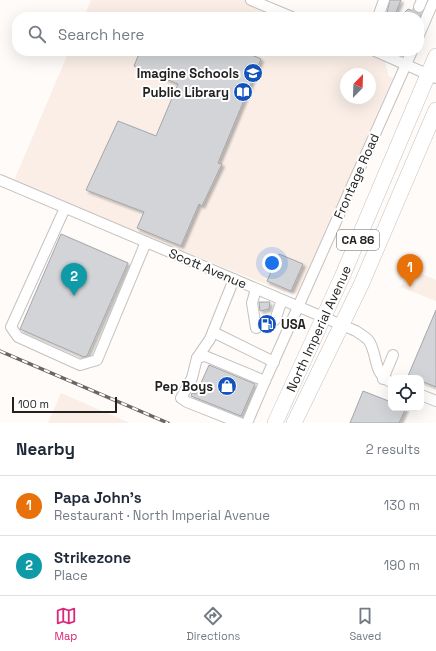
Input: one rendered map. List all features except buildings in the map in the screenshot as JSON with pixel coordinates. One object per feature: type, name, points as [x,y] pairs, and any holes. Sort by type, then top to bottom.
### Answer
[{"type":"highway","name":"North Imperial Avenue","points":[[275,423],[432,77],[436,56]]},
{"type":"highway","name":"North Imperial Avenue","points":[[294,423],[364,277],[436,110]]},
{"type":"street","points":[[251,0],[280,12]]},
{"type":"street","points":[[380,12],[384,0]]},
{"type":"street","points":[[424,23],[434,0]]},
{"type":"street","points":[[386,56],[432,77]]},
{"type":"street","name":"Frontage Road","points":[[247,423],[266,378],[300,307],[410,56]]},
{"type":"street","name":"Scott Avenue","points":[[0,180],[356,331],[368,340],[374,354],[377,368],[387,381]]},
{"type":"street","points":[[65,208],[12,327],[18,337],[80,365],[97,360],[146,242]]},
{"type":"street","points":[[234,279],[213,332],[197,358],[192,378],[181,398],[187,402],[240,423]]},
{"type":"street","points":[[256,289],[252,303],[256,328],[275,320],[291,325]]},
{"type":"street","points":[[275,320],[282,300]]},
{"type":"street","points":[[213,332],[274,362]]},
{"type":"street","points":[[387,381],[393,355]]},
{"type":"street","points":[[197,358],[206,356],[266,378]]},
{"type":"street","points":[[424,396],[436,401]]},
{"type":"shaded area","points":[[91,0],[247,0],[277,12],[86,12]]},
{"type":"shaded area","points":[[67,56],[383,56],[389,76],[393,78],[346,186],[306,289],[299,294],[285,292],[13,183]]},
{"type":"shaded area","points":[[408,268],[436,280],[436,301],[401,287]]},
{"type":"shaded area","points":[[61,393],[130,423],[48,423]]},
{"type":"tunnel","points":[[416,12],[419,7]]},
{"type":"railway","points":[[0,351],[168,423]]},
{"type":"place","name":"Imagine Schools","points":[[253,73]]},
{"type":"place","name":"Public Library","points":[[243,92]]},
{"type":"place","name":"Papa John's","points":[[410,287]]},
{"type":"place","name":"Strikezone","points":[[74,296]]},
{"type":"place","name":"USA","points":[[267,324]]},
{"type":"place","name":"Pep Boys","points":[[227,386]]}]
